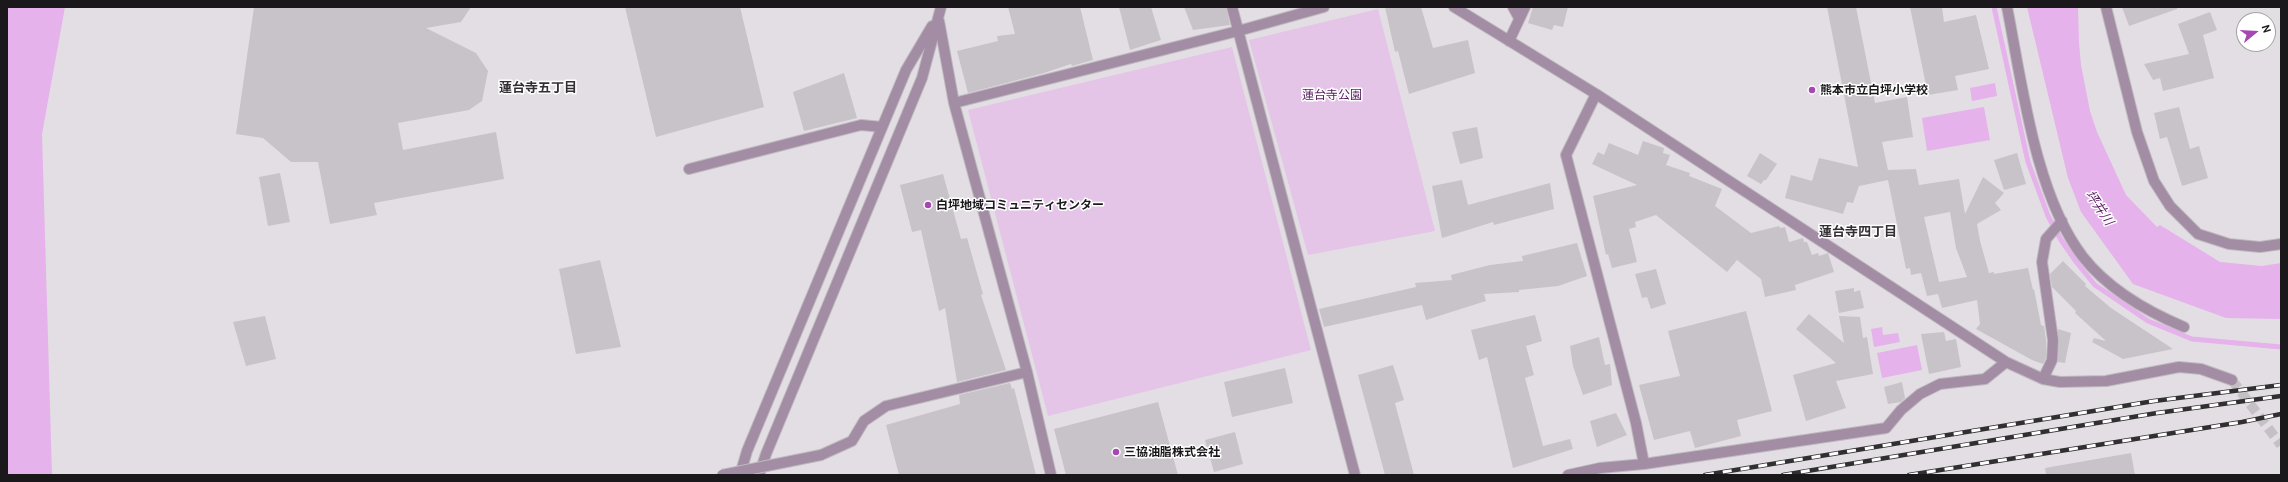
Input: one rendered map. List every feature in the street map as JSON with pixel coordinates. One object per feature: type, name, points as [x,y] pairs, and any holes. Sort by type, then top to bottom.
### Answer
[{"type":"street","points":[[1232,7],[1355,475]]},
{"type":"street","points":[[954,103],[1238,31],[1324,7]]},
{"type":"street","points":[[1454,7],[1596,94],[2006,362],[2043,379],[2060,382],[2106,381],[2179,367],[2201,368],[2232,380]]},
{"type":"street","points":[[1513,7],[1519,18]]},
{"type":"street","points":[[1509,41],[1525,7]]},
{"type":"street","points":[[2007,7],[2038,154],[2048,188],[2062,221],[2083,257],[2121,293],[2154,314],[2184,327]]},
{"type":"street","points":[[2106,7],[2137,132],[2154,181],[2170,206],[2198,234],[2229,244],[2260,247],[2281,244]]},
{"type":"street","points":[[938,10],[954,103],[1027,372],[1051,475]]},
{"type":"street","points":[[740,475],[747,451],[906,70],[938,10]]},
{"type":"street","points":[[759,475],[769,447],[922,78],[938,10]]},
{"type":"street","points":[[1596,94],[1566,155],[1636,423],[1644,464]]},
{"type":"street","points":[[689,169],[861,124],[882,127]]},
{"type":"street","points":[[2043,379],[2052,360],[2053,340],[2042,262],[2046,239],[2062,221]]},
{"type":"street","points":[[1568,475],[1600,468],[1644,464],[1886,428],[1901,410],[1920,394],[1940,384],[1985,378],[2006,362]]},
{"type":"street","points":[[722,475],[821,455],[852,441],[864,421],[886,406],[1027,372]]},
{"type":"green space","name":"蓮台寺公園","points":[[1378,9],[1435,231],[1308,255],[1249,40]]},
{"type":"green space","points":[[1232,47],[1311,350],[1048,416],[968,110]]},
{"type":"water","points":[[7,7],[65,7],[42,134],[52,475],[7,475]]},
{"type":"water","name":"坪井川","points":[[2027,7],[2078,7],[2081,65],[2090,111],[2097,132],[2126,195],[2157,227],[2160,225],[2220,262],[2262,266],[2281,263],[2281,319],[2226,318],[2133,284],[2081,212],[2068,178]]},
{"type":"water","points":[[1995,83],[1997,96],[1972,101],[1970,88]]},
{"type":"water","points":[[1984,107],[1990,140],[1927,151],[1922,118]]},
{"type":"water","points":[[1882,327],[1883,335],[1898,333],[1900,342],[1874,347],[1871,329]]},
{"type":"water","points":[[1917,345],[1922,370],[1882,378],[1877,353]]},
{"type":"building","points":[[254,7],[471,7],[461,22],[426,28],[476,53],[488,71],[482,101],[469,110],[398,123],[403,150],[496,132],[504,179],[374,203],[377,215],[330,224],[318,162],[291,162],[263,138],[236,134]]},
{"type":"building","points":[[625,7],[740,7],[764,107],[656,137]]},
{"type":"building","points":[[1008,7],[1080,7],[1093,60],[1072,66],[1071,64],[1044,73],[968,93],[957,51],[998,41],[997,36],[1015,34]]},
{"type":"building","points":[[1119,7],[1151,7],[1161,40],[1130,50]]},
{"type":"building","points":[[1184,7],[1226,7],[1230,25],[1193,30]]},
{"type":"building","points":[[1385,7],[1421,7],[1433,48],[1468,40],[1475,73],[1409,94],[1398,51],[1395,52]]},
{"type":"building","points":[[1533,7],[1568,7],[1563,27],[1554,25],[1552,30],[1528,23]]},
{"type":"building","points":[[1827,7],[1856,7],[1875,103],[1907,97],[1913,137],[1882,142],[1888,170],[1916,169],[1919,185],[1959,179],[1965,214],[1983,177],[2004,193],[1995,203],[2001,210],[1977,224],[1980,241],[1989,273],[1994,272],[1994,274],[2028,268],[2041,325],[2044,326],[2046,358],[2043,364],[2032,360],[1976,329],[1980,324],[1977,300],[1942,308],[1938,294],[1927,296],[1921,273],[1911,275],[1910,268],[1906,269],[1888,180],[1859,186],[1853,203],[1847,202],[1843,214],[1785,198],[1791,175],[1812,181],[1819,158],[1858,167]],"holes":[[[1950,212],[1956,248],[1967,277],[1939,282],[1924,217]]]},
{"type":"building","points":[[1910,7],[1942,7],[1944,22],[1976,15],[1989,69],[1955,76],[1958,90],[1928,95]]},
{"type":"building","points":[[2122,7],[2177,7],[2177,9],[2129,26]]},
{"type":"building","points":[[2210,12],[2217,30],[2203,35],[2214,78],[2163,91],[2160,78],[2153,80],[2144,64],[2189,54],[2178,24]]},
{"type":"building","points":[[844,73],[857,118],[804,131],[793,92]]},
{"type":"building","points":[[2179,107],[2190,149],[2199,146],[2208,178],[2182,186],[2167,137],[2160,139],[2154,113]]},
{"type":"building","points":[[1477,127],[1483,158],[1460,164],[1452,132]]},
{"type":"building","points":[[1643,141],[1664,148],[1663,153],[1670,155],[1666,165],[1690,173],[1689,176],[1722,189],[1715,206],[1751,233],[1779,226],[1780,228],[1785,227],[1789,242],[1803,238],[1804,242],[1807,242],[1812,255],[1818,253],[1819,256],[1828,253],[1834,272],[1795,285],[1796,290],[1765,297],[1761,279],[1737,260],[1727,272],[1656,215],[1635,222],[1636,227],[1629,229],[1637,262],[1612,268],[1608,254],[1606,255],[1593,196],[1637,185],[1592,164],[1598,152],[1604,155],[1609,143],[1638,155]]},
{"type":"building","points":[[1760,153],[1777,164],[1766,180],[1764,180],[1761,184],[1747,176]]},
{"type":"building","points":[[2017,153],[2026,184],[2004,190],[1994,160]]},
{"type":"building","points":[[280,173],[290,222],[268,226],[259,177]]},
{"type":"building","points":[[943,174],[961,239],[967,238],[983,294],[981,295],[1006,370],[957,382],[945,308],[939,311],[921,230],[912,232],[900,185]]},
{"type":"building","points":[[1462,180],[1468,205],[1550,183],[1554,209],[1494,225],[1493,222],[1442,238],[1432,186]]},
{"type":"building","points":[[1577,243],[1587,276],[1558,286],[1519,290],[1519,292],[1484,294],[1486,301],[1426,320],[1422,305],[1324,327],[1319,309],[1416,287],[1415,283],[1452,280],[1451,275],[1490,265],[1523,261],[1522,256]]},
{"type":"building","points":[[600,260],[621,347],[576,354],[559,269]]},
{"type":"building","points":[[2063,261],[2086,284],[2085,286],[2111,308],[2173,349],[2123,359],[2092,342],[2094,338],[2106,341],[2075,313],[2076,311],[2052,287],[2050,274]]},
{"type":"building","points":[[1656,269],[1666,304],[1651,309],[1647,297],[1642,298],[1635,274]]},
{"type":"building","points":[[1854,288],[1854,292],[1860,290],[1864,308],[1839,313],[1835,291]]},
{"type":"building","points":[[1746,311],[1772,411],[1737,420],[1741,436],[1695,448],[1690,431],[1654,440],[1639,385],[1680,376],[1668,331]]},
{"type":"building","points":[[1809,314],[1844,343],[1839,316],[1860,317],[1863,338],[1867,337],[1873,374],[1836,381],[1846,408],[1806,421],[1793,375],[1836,363],[1796,329]]},
{"type":"building","points":[[1535,315],[1542,341],[1526,346],[1534,375],[1525,378],[1543,446],[1570,439],[1573,449],[1513,468],[1487,357],[1479,360],[1471,330]]},
{"type":"building","points":[[265,316],[276,359],[246,366],[233,322]]},
{"type":"building","points":[[2058,329],[2071,333],[2065,363],[2058,362]]},
{"type":"building","points":[[1944,332],[1946,341],[1956,339],[1961,367],[1929,374],[1921,334]]},
{"type":"building","points":[[1599,337],[1605,365],[1610,364],[1612,385],[1583,395],[1573,366],[1570,346]]},
{"type":"building","points":[[1393,365],[1404,400],[1395,403],[1414,475],[1385,475],[1358,375]]},
{"type":"building","points":[[1285,368],[1293,403],[1232,417],[1224,382]]},
{"type":"building","points":[[1902,382],[1905,398],[1901,402],[1888,404],[1884,387]]},
{"type":"building","points":[[1010,383],[1012,389],[1014,388],[1036,475],[899,475],[886,425],[960,404],[959,395]]},
{"type":"building","name":"三協油脂株式会社","points":[[1158,402],[1178,475],[1066,475],[1054,429]]},
{"type":"building","points":[[1616,413],[1627,435],[1597,447],[1590,421]]},
{"type":"building","points":[[1235,432],[1243,464],[1214,472],[1205,440]]},
{"type":"building","points":[[2131,453],[2135,475],[2046,475],[2045,468]]},
{"type":"waterway","points":[[1994,7],[2028,162],[2048,216],[2061,240],[2095,285],[2148,321],[2192,339],[2281,347]]},
{"type":"tunnel","points":[[2232,380],[2281,445]]},
{"type":"railway","points":[[1705,475],[2154,401],[2281,385]]},
{"type":"railway","points":[[1783,475],[2157,413],[2281,396]]},
{"type":"railway","points":[[1909,475],[2242,422],[2281,414]]},
{"type":"place","name":"熊本市立白坪小学校","points":[[1812,90]]},
{"type":"place","name":"白坪地域コミュニティセンター","points":[[928,205]]},
{"type":"place","name":"三協油脂株式会社","points":[[1116,452]]},
{"type":"district","name":"蓮台寺五丁目","points":[[538,88]]},
{"type":"district","name":"蓮台寺四丁目","points":[[1858,232]]}]
